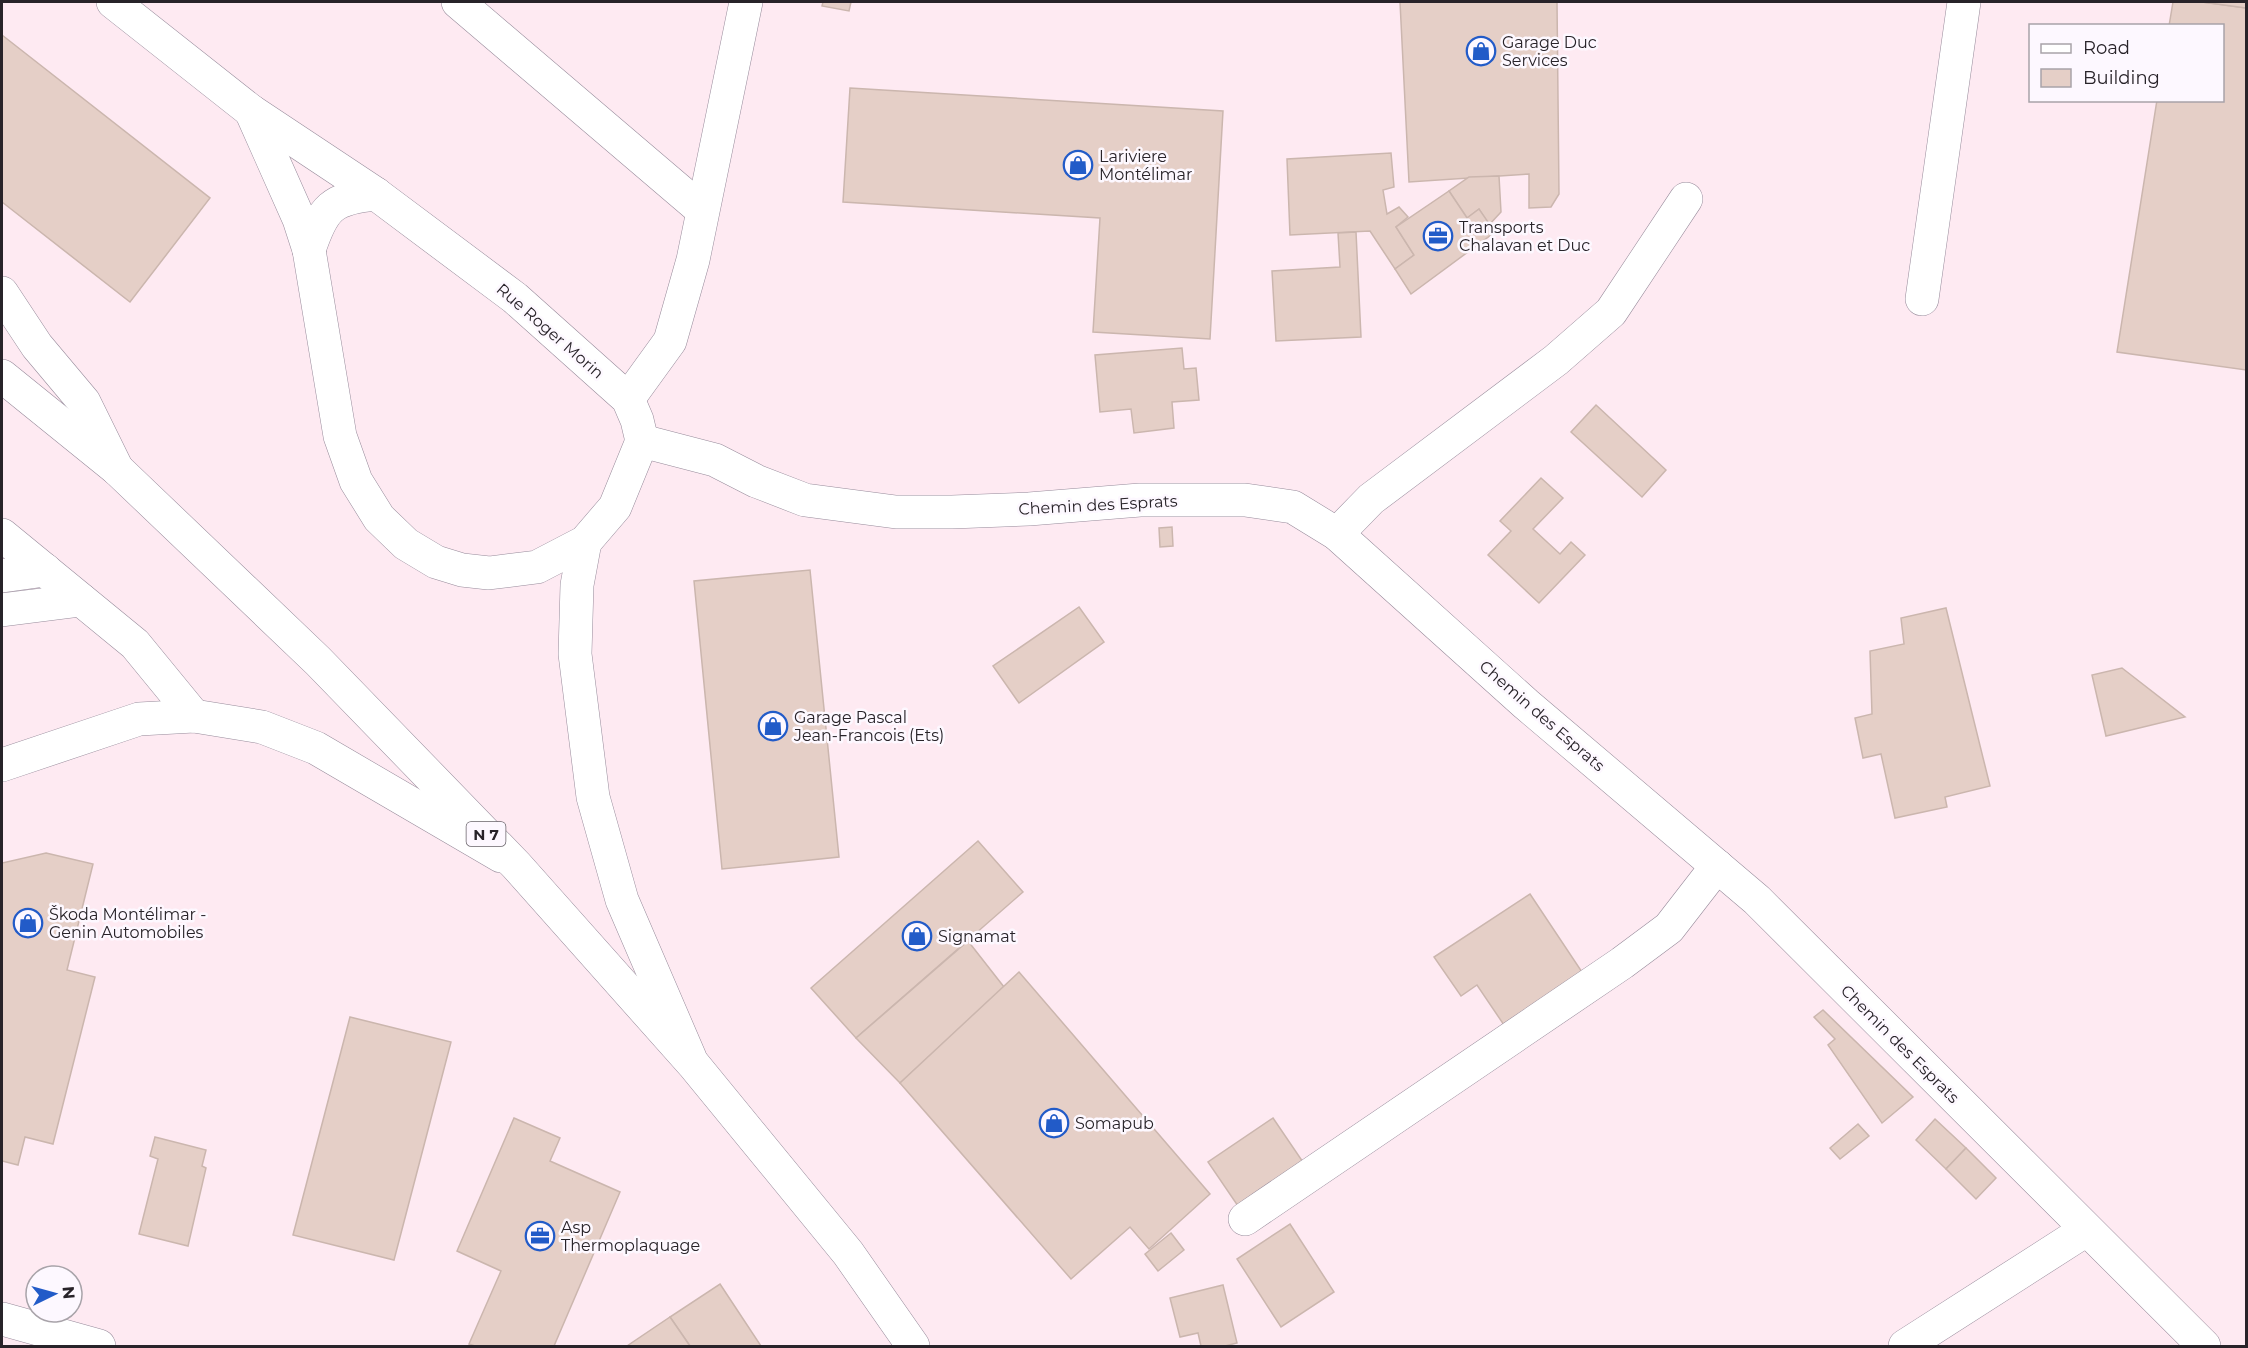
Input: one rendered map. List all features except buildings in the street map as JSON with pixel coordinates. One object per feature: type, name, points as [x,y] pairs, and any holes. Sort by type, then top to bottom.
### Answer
[{"type":"street","name":"Rue Roger Morin","points":[[114,2],[250,111],[376,194],[515,298],[628,399],[637,420],[642,441]]},
{"type":"street","points":[[458,2],[702,210]]},
{"type":"street","points":[[628,399],[670,340],[693,260],[746,2]]},
{"type":"street","points":[[1923,299],[1964,2]]},
{"type":"street","points":[[250,111],[300,219],[309,250],[340,436],[356,481],[379,518],[406,544],[436,562],[462,570],[489,573],[537,567],[585,542],[615,507],[642,441]]},
{"type":"street","points":[[309,250],[316,228],[325,213],[338,202],[352,196],[376,194]]},
{"type":"street","points":[[1337,534],[1371,499],[1556,360],[1611,312],[1686,199]]},
{"type":"street","points":[[2,293],[37,346],[84,402],[117,469]]},
{"type":"street","name":"N 7","points":[[2,376],[117,469],[318,661],[516,865],[693,1065],[848,1253],[913,1347]]},
{"type":"street","name":"Chemin des Esprats","points":[[642,441],[714,460],[756,481],[805,500],[896,512],[1029,509],[1140,500],[1245,500],[1293,507],[1337,534],[1526,704],[1757,900],[2204,1347]]},
{"type":"street","points":[[2,537],[135,644],[194,716]]},
{"type":"street","points":[[585,542],[577,585],[575,654],[593,797],[622,900],[693,1065]]},
{"type":"street","points":[[2,576],[45,570]]},
{"type":"street","points":[[2,610],[81,600]]},
{"type":"street","points":[[2,765],[139,719],[194,716],[262,727],[316,748],[516,865]]},
{"type":"street","points":[[1245,1219],[1622,963],[1669,928],[1717,866]]},
{"type":"street","points":[[1905,1347],[2085,1230]]},
{"type":"street","points":[[2,1318],[99,1347]]},
{"type":"shaded area","points":[[2,2],[2246,2],[2246,1346],[2,1346]]},
{"type":"place","name":"Garage Duc Services","points":[[1481,51]]},
{"type":"place","name":"Lariviere Montélimar","points":[[1078,165]]},
{"type":"place","name":"Transports Chalavan et Duc","points":[[1438,236]]},
{"type":"place","name":"Garage Pascal Jean-Francois (Ets)","points":[[773,726]]},
{"type":"place","name":"Škoda Montélimar - Genin Automobiles","points":[[28,923]]},
{"type":"place","name":"Signamat","points":[[917,936]]},
{"type":"place","name":"Somapub","points":[[1054,1123]]},
{"type":"place","name":"Asp Thermoplaquage","points":[[540,1236]]}]
